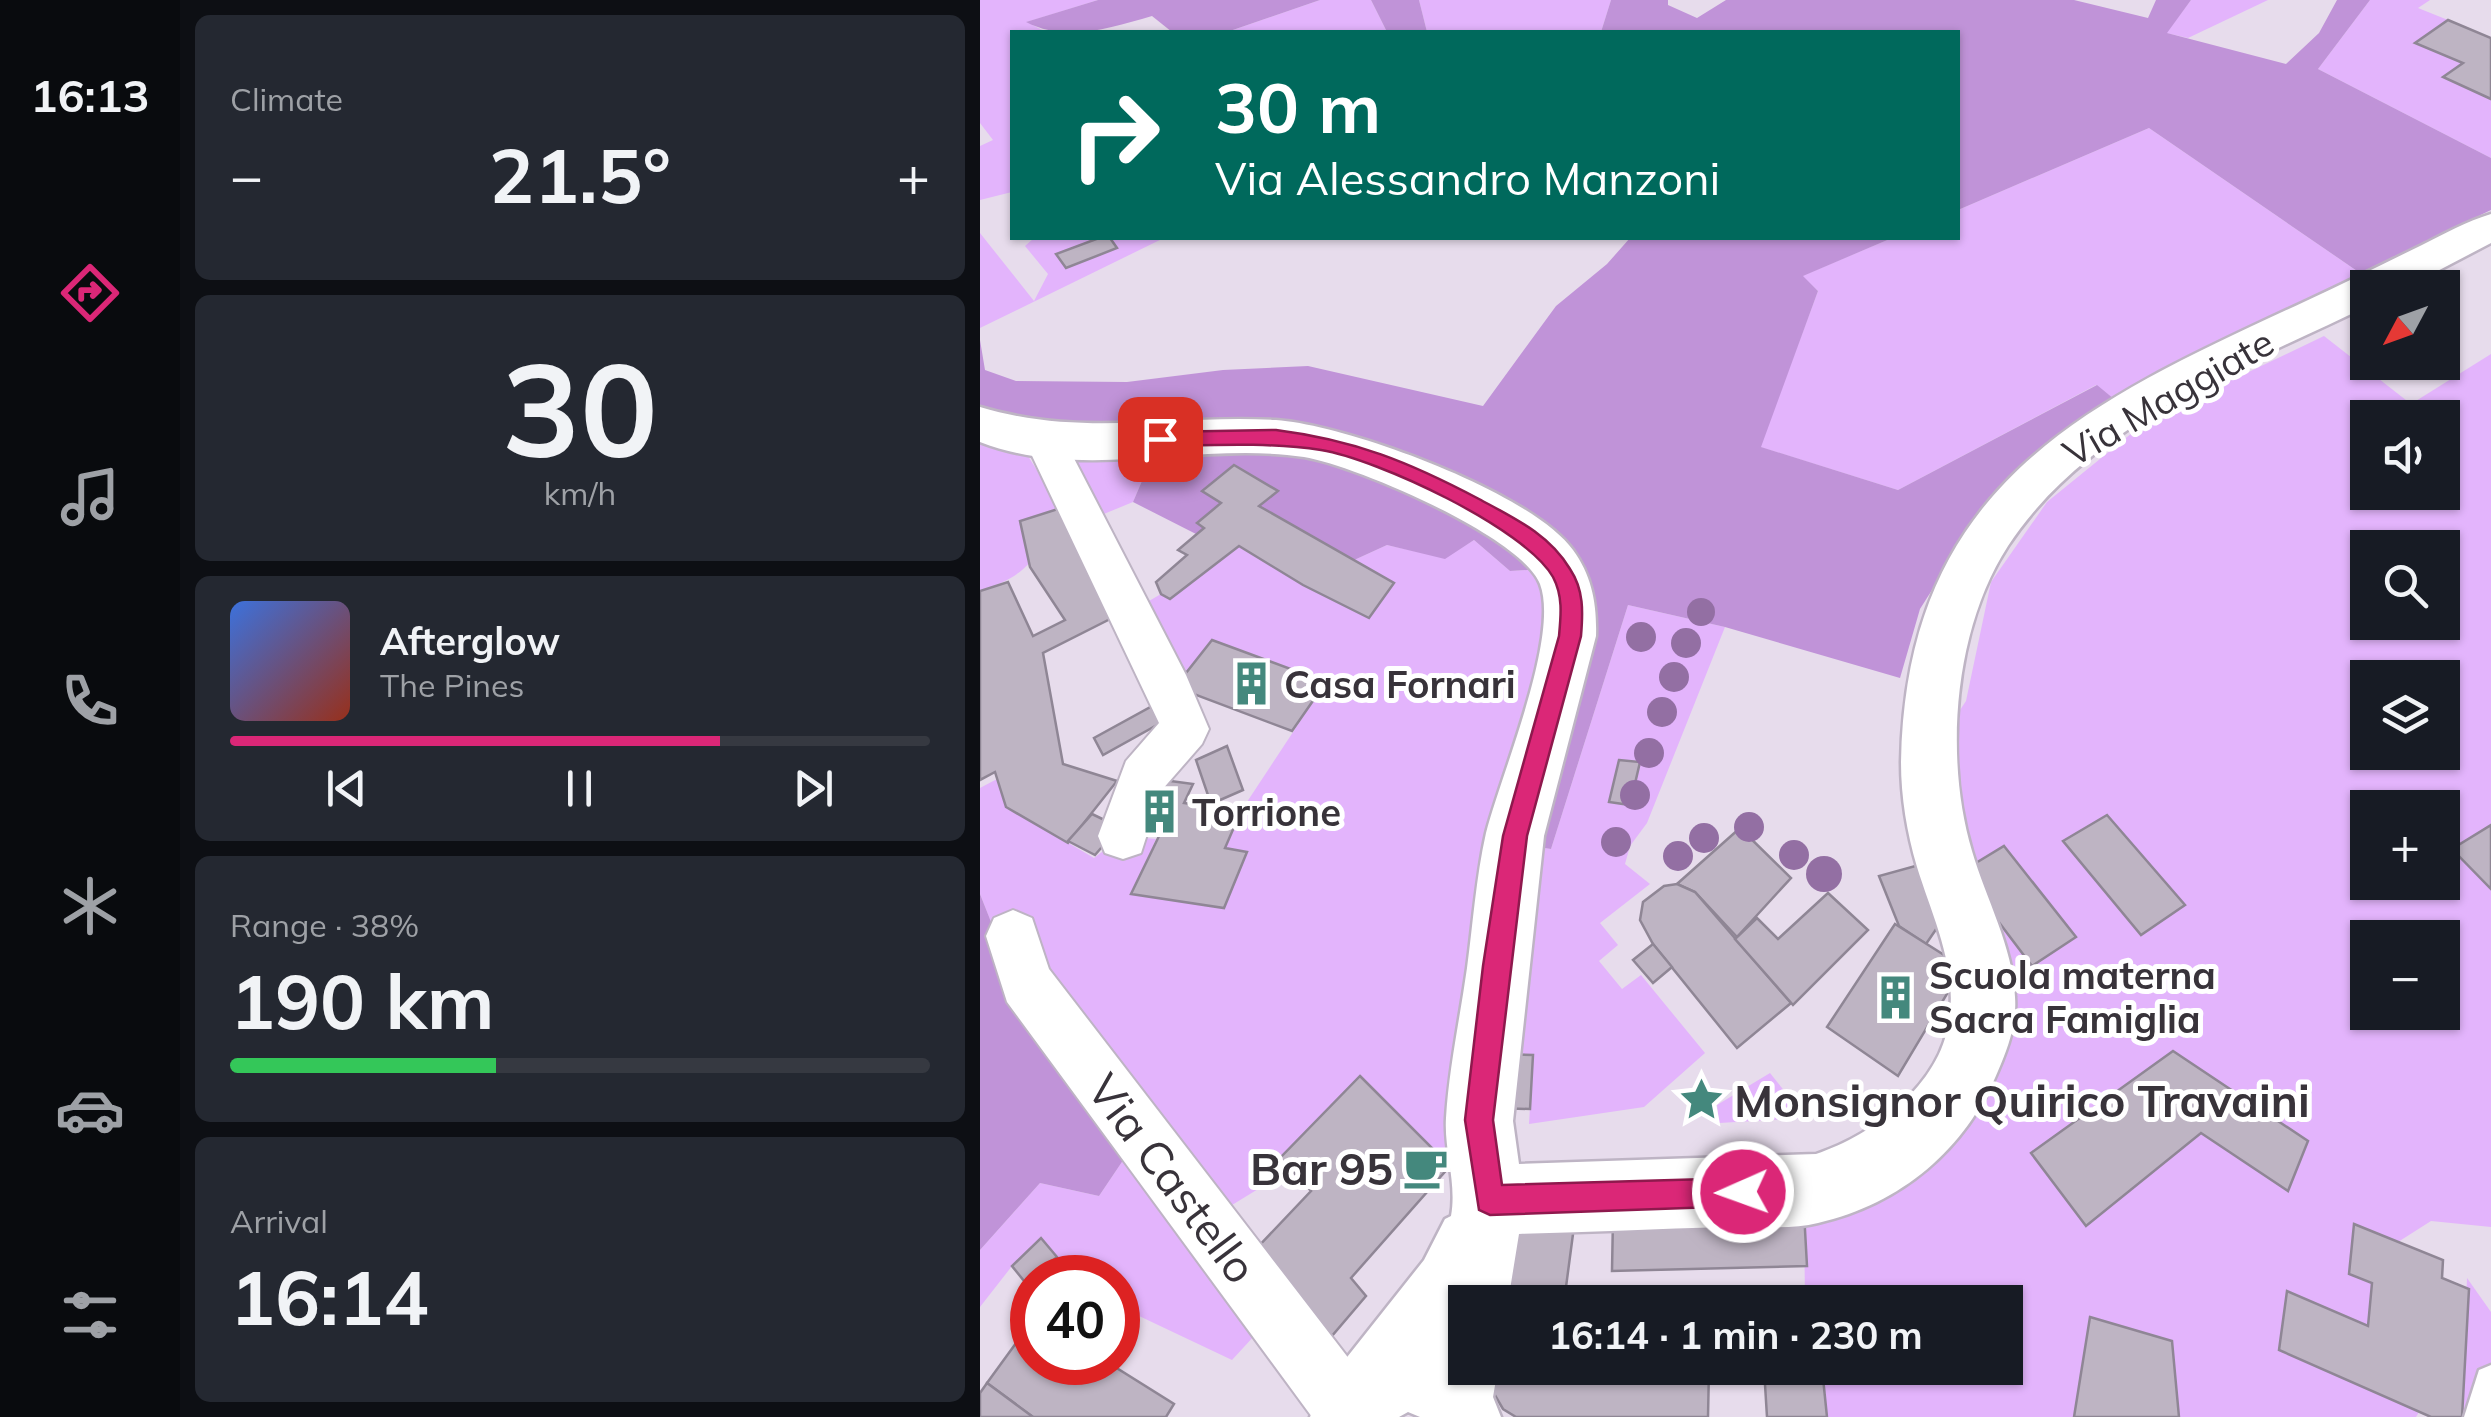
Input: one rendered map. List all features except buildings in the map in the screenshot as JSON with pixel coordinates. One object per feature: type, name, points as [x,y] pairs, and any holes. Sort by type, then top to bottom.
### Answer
[{"type":"street","name":"Via Maggiate","points":[[2404,270],[2491,227]]},
{"type":"street","name":"Via Maggiate","points":[[1490,1200],[1816,1190],[1873,1166],[1899,1150],[1928,1120],[1952,1091],[1975,1050],[1983,1012],[1982,978],[1944,858],[1932,801],[1930,734],[1949,625],[1975,562],[2020,495],[2056,460],[2095,431],[2207,368],[2350,297]]},
{"type":"street","points":[[980,424],[1002,436],[1045,441],[1276,437],[1328,444],[1404,468],[1520,530],[1546,552],[1563,575],[1573,605],[1570,636],[1515,836],[1492,999],[1479,1120],[1490,1200],[1475,1285]]},
{"type":"street","points":[[1045,441],[1169,689],[1185,729],[1151,759],[1132,799],[1123,836]]},
{"type":"street","name":"Via Castello","points":[[1012,936],[1026,983],[1354,1408]]},
{"type":"street","points":[[1354,1408],[1450,1286],[1490,1200]]},
{"type":"street","points":[[1354,1408],[1393,1376],[1414,1374],[1448,1383]]},
{"type":"lane","points":[[2481,1417],[2491,1382]]},
{"type":"shaded area","points":[[980,0],[1098,0],[1027,22],[1042,30],[1010,30],[1010,192],[980,200],[980,146],[993,140],[980,123]]},
{"type":"shaded area","points":[[1098,0],[1320,0],[1233,30],[1170,30],[1152,16],[1096,30],[1049,30],[1026,22]]},
{"type":"shaded area","points":[[1320,0],[1371,0],[1386,30],[1233,30]]},
{"type":"shaded area","points":[[1371,0],[1419,0],[1426,30],[1386,30]]},
{"type":"shaded area","points":[[1419,0],[1611,0],[1602,30],[1426,30]]},
{"type":"shaded area","points":[[1611,0],[1668,0],[1668,5],[1697,18],[1726,0],[2074,0],[2148,18],[2156,0],[2191,0],[2167,33],[2286,64],[2319,33],[2337,0],[2370,0],[2318,69],[2491,158],[2491,210],[2366,270],[2356,270],[2149,128],[1960,209],[1960,30],[1602,30]]},
{"type":"shaded area","points":[[2191,0],[2268,0],[2188,38],[2166,33]]},
{"type":"shaded area","points":[[2370,0],[2430,0],[2418,8],[2448,20],[2416,43],[2463,63],[2444,78],[2491,99],[2491,158],[2318,69]]},
{"type":"shaded area","points":[[2149,128],[2356,270],[2350,270],[2350,278],[2114,399],[2096,385],[1898,490],[1760,447],[1818,291],[1802,276],[1887,240],[1960,240],[1960,209]]},
{"type":"shaded area","points":[[980,233],[1034,301],[1048,274],[1025,246],[1032,240],[1160,240],[980,328]]},
{"type":"shaded area","points":[[1628,240],[1887,240],[1803,276],[1818,291],[1761,447],[1898,490],[2097,385],[2114,399],[2054,438],[1987,503],[1920,609],[1900,678],[1725,627],[1628,605],[1551,849],[1520,844],[1580,606],[1404,463],[991,419],[980,406],[980,340],[985,370],[1016,381],[1127,382],[1223,370],[1308,366],[1483,406],[1556,306],[1607,264]]},
{"type":"shaded area","points":[[2324,336],[2350,356],[2350,380],[2380,380],[2406,400],[2350,400],[2350,510],[2460,510],[2460,400],[2417,400],[2449,380],[2460,380],[2460,373],[2491,354],[2491,1227],[2431,1221],[2398,1242],[2354,1224],[2349,1273],[2372,1283],[2368,1326],[2287,1291],[2279,1350],[2419,1412],[2416,1417],[2179,1417],[2171,1341],[2091,1317],[2074,1417],[1827,1417],[1824,1385],[2023,1385],[2023,1285],[1805,1285],[1804,1212],[1967,1123],[1961,872],[1948,728],[1966,701],[1991,582],[2047,502],[2148,420]]},
{"type":"shaded area","points":[[980,437],[1026,453],[1061,508],[1031,561],[1012,577],[980,591]]},
{"type":"shaded area","points":[[1270,443],[1400,473],[1542,569],[1510,571],[1474,540],[1445,559],[1387,545],[1352,561],[1259,506],[1277,490],[1234,465],[1221,503],[1197,522],[1204,528],[1196,534],[1133,502],[1157,446]]},
{"type":"shaded area","points":[[1157,446],[1133,502],[1099,516],[1071,462],[1081,453]]},
{"type":"shaded area","points":[[1474,540],[1510,571],[1542,569],[1550,619],[1493,808],[1450,1166],[1360,1076],[1281,1157],[1291,1169],[1219,1213],[1010,970],[980,894],[980,788],[997,779],[1007,807],[1094,858],[1123,836],[1156,839],[1132,894],[1225,848],[1241,811],[1326,682],[1212,640],[1184,675],[1149,601],[1161,594],[1170,599],[1239,546],[1368,618],[1394,583],[1352,561],[1387,545],[1445,558]]},
{"type":"shaded area","points":[[1628,605],[1725,627],[1647,823],[1630,846],[1625,864],[1650,884],[1600,923],[1618,945],[1599,961],[1622,989],[1641,975],[1705,1053],[1644,1107],[1529,1124],[1533,1055],[1495,1054],[1520,844],[1551,849]]},
{"type":"shaded area","points":[[980,894],[1010,970],[1132,1147],[1099,1196],[1040,1183],[980,1250]]},
{"type":"shaded area","points":[[1770,1073],[1806,1118],[1719,1123],[1717,1105]]},
{"type":"shaded area","points":[[1132,1147],[1255,1335],[1232,1360],[1140,1316],[1140,1255],[1054,1255],[1041,1238],[1023,1255],[1010,1255],[1010,1269],[980,1307],[980,1250],[1040,1183],[1099,1196]]},
{"type":"shaded area","points":[[2467,1278],[2491,1312],[2491,1417],[2462,1417]]},
{"type":"place","name":"Casa Fornari","points":[[1251,684]]},
{"type":"place","name":"Torrione","points":[[1159,812]]},
{"type":"place","name":"Scuola materna Sacra Famiglia","points":[[1896,997]]},
{"type":"place","name":"Monsignor Quirico Travaini","points":[[1701,1100]]},
{"type":"place","name":"Bar 95","points":[[1426,1168]]},
{"type":"route","points":[[1160,439],[1276,437],[1328,444],[1404,468],[1520,530],[1546,552],[1563,575],[1573,605],[1570,636],[1515,836],[1496,966],[1479,1120],[1490,1200],[1743,1192]]}]
